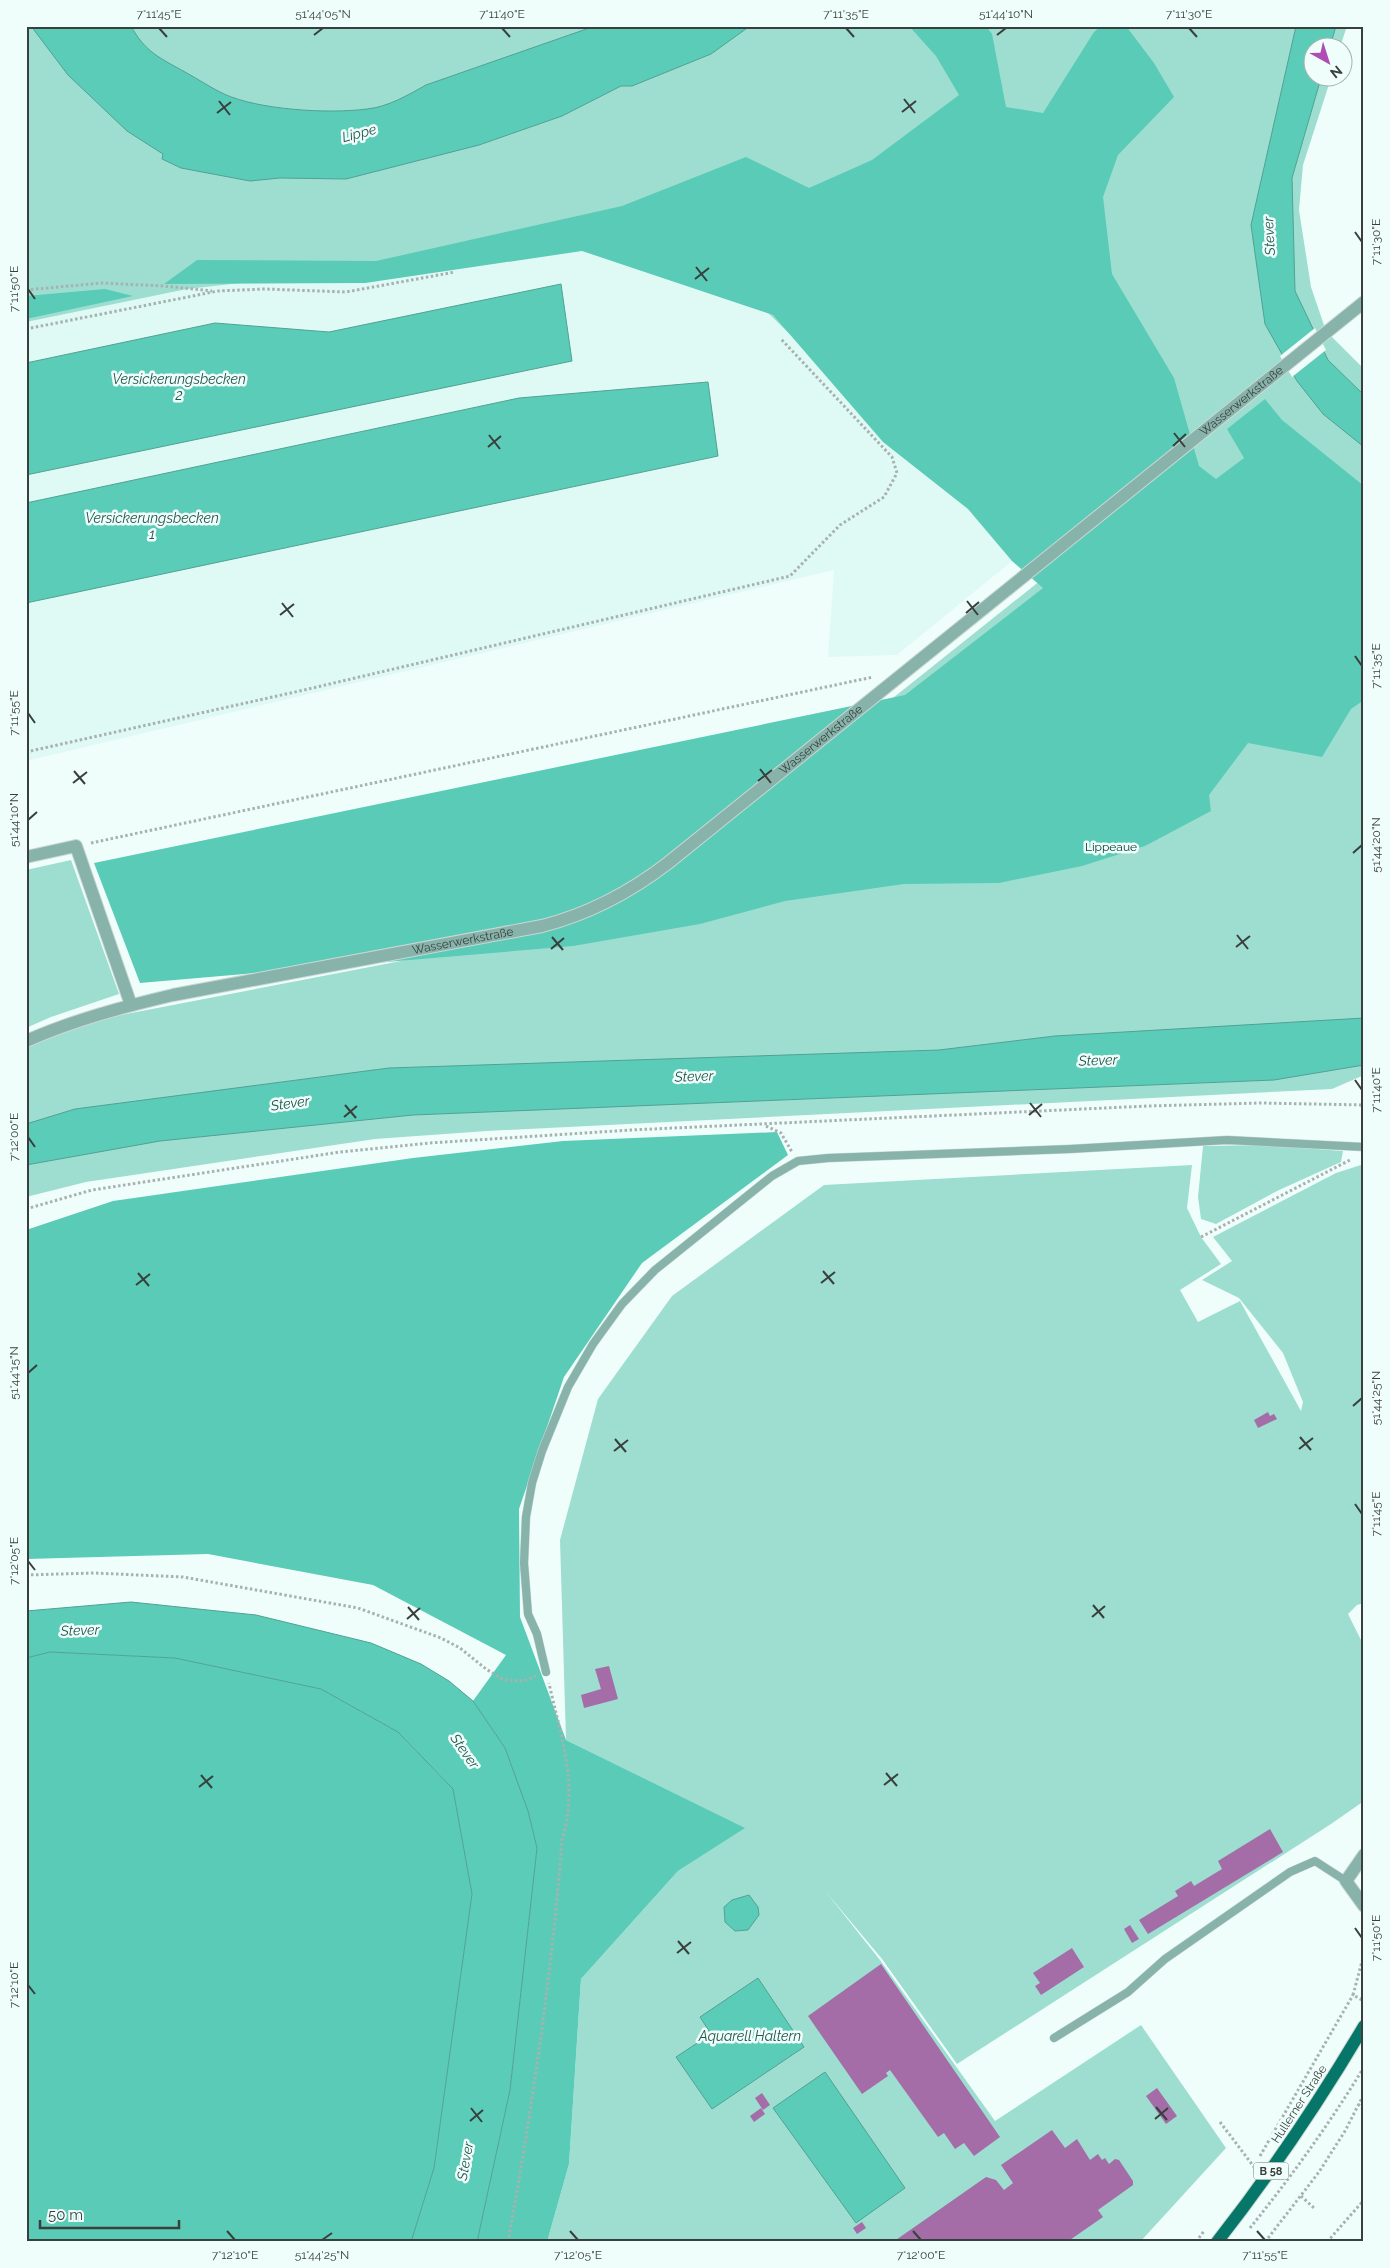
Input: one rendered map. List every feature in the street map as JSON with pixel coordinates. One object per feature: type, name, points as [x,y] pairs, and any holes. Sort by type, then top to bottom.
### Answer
[{"type":"main road","name":"Hullerner Straße","points":[[1217,2242],[1257,2190],[1322,2098],[1364,2026]]},
{"type":"street","name":"Wasserwerkstraße","points":[[26,1041],[75,1021],[131,1005],[182,993],[542,926],[590,911],[613,900],[651,876],[1364,302]]},
{"type":"street","points":[[26,857],[76,846],[131,1005]]},
{"type":"street","points":[[1364,1856],[1346,1881],[1364,1906]]},
{"type":"lane","points":[[546,1672],[537,1634],[528,1614],[524,1563],[526,1517],[532,1483],[542,1451],[568,1387],[593,1344],[622,1304],[655,1270],[772,1176],[798,1161],[1227,1140],[1364,1147]]},
{"type":"lane","points":[[1054,2038],[1128,1992],[1165,1959],[1290,1872],[1315,1861],[1346,1881]]},
{"type":"path","points":[[26,329],[218,292],[265,289],[346,292],[455,272]]},
{"type":"path","points":[[26,290],[102,283],[164,286],[218,292]]},
{"type":"path","points":[[26,752],[304,690],[790,576],[840,525],[884,497],[897,473],[892,457],[781,339]]},
{"type":"path","points":[[76,846],[885,675],[892,682]]},
{"type":"path","points":[[26,1209],[92,1190],[350,1151],[448,1141],[631,1130],[764,1126],[1148,1106],[1260,1103],[1364,1105]]},
{"type":"path","points":[[764,1126],[781,1133],[798,1161]]},
{"type":"path","points":[[1202,1236],[1356,1157]]},
{"type":"path","points":[[26,1576],[94,1573],[183,1577],[358,1608],[441,1638],[460,1648],[504,1680],[524,1681],[546,1672],[569,1774],[568,1818],[562,1840],[539,2043],[522,2166],[508,2242]]},
{"type":"path","points":[[1248,2174],[1353,1994],[1364,1954]]},
{"type":"path","points":[[1353,1994],[1364,2001]]},
{"type":"path","points":[[1244,2235],[1318,2136],[1364,2067]]},
{"type":"path","points":[[1265,2242],[1301,2196],[1345,2131],[1364,2094]]},
{"type":"path","points":[[1358,2104],[1364,2110]]},
{"type":"path","points":[[1220,2122],[1254,2166]]},
{"type":"path","points":[[1301,2196],[1314,2208]]},
{"type":"path","points":[[1327,2242],[1364,2200]]},
{"type":"path","points":[[1196,2242],[1208,2227]]},
{"type":"shaded area","points":[[582,251],[773,315],[883,442],[967,506],[1017,557],[897,655],[828,657],[834,570],[26,761],[26,290],[531,257]]},
{"type":"green space","name":"Lippeaue","points":[[26,26],[1347,26],[1343,38],[1302,38],[1302,88],[1328,88],[1303,165],[1299,210],[1311,287],[1326,331],[1364,369],[1364,1075],[1332,1089],[487,1131],[375,1139],[86,1182],[26,1197],[26,1047],[100,1019],[593,924],[632,906],[1041,580],[763,308],[585,245],[187,289],[26,322]]},
{"type":"green space","points":[[909,26],[986,26],[992,34],[1006,107],[1043,113],[1094,32],[1101,26],[1126,26],[1154,63],[1174,97],[1118,155],[1103,197],[1112,274],[1174,378],[1199,466],[1216,479],[1244,458],[1227,429],[1265,399],[1282,420],[1364,486],[1364,700],[1351,709],[1322,757],[1248,743],[1209,795],[1211,811],[1145,846],[1082,866],[999,883],[904,884],[785,901],[700,924],[573,946],[140,983],[94,863],[905,695],[1043,588],[1012,561],[968,509],[883,442],[773,315],[582,251],[365,283],[164,284],[197,260],[376,261],[622,206],[746,157],[809,188],[872,160],[959,95],[936,56]]},
{"type":"green space","points":[[105,289],[133,296],[26,319],[26,296]]},
{"type":"green space","points":[[71,860],[119,994],[51,1017],[26,1028],[26,870]]},
{"type":"green space","points":[[777,1132],[788,1155],[642,1263],[564,1377],[519,1509],[520,1617],[566,1740],[745,1828],[678,1871],[581,1979],[569,2164],[547,2242],[477,2242],[510,2090],[537,1848],[528,1811],[505,1748],[473,1701],[506,1655],[373,1585],[208,1554],[26,1559],[26,1230],[113,1201],[413,1158],[563,1141]]},
{"type":"green space","points":[[1262,1145],[1343,1151],[1341,1162],[1277,1191],[1216,1224],[1201,1219],[1198,1197],[1203,1146]]},
{"type":"green space","points":[[1364,1164],[1364,1603],[1357,1605],[1348,1614],[1364,1646],[1364,1801],[957,2064],[882,1959],[826,1892],[880,1960],[995,2121],[1141,2025],[1226,2148],[1140,2242],[547,2242],[569,2164],[581,1979],[678,1871],[744,1828],[566,1740],[560,1540],[598,1399],[672,1296],[824,1185],[1192,1165],[1187,1208],[1201,1237],[1221,1264],[1180,1290],[1198,1322],[1240,1301],[1301,1411],[1303,1402],[1283,1353],[1239,1298],[1202,1280],[1232,1261],[1213,1237],[1336,1173]]},
{"type":"green space","points":[[50,1652],[175,1658],[321,1689],[398,1732],[453,1789],[472,1894],[434,2168],[411,2242],[26,2242],[26,1658]]},
{"type":"water","name":"Lippe","points":[[31,26],[131,26],[136,35],[154,54],[224,94],[256,104],[275,107],[334,111],[383,106],[426,85],[595,26],[750,26],[711,54],[632,86],[621,86],[562,116],[479,145],[346,179],[280,178],[250,181],[181,168],[162,159],[163,154],[127,131],[68,75]]},
{"type":"water","name":"Stever","points":[[1296,26],[1336,26],[1333,38],[1302,38],[1302,88],[1318,88],[1292,178],[1295,291],[1328,360],[1364,395],[1364,447],[1323,414],[1297,381],[1265,324],[1251,225]]},
{"type":"water","name":"Versickerungsbecken 2","points":[[561,284],[572,361],[26,475],[26,363],[215,323],[329,332]]},
{"type":"water","name":"Versickerungsbecken 1","points":[[708,382],[718,456],[26,603],[26,503],[519,398]]},
{"type":"water","name":"Stever","points":[[1364,1018],[1364,1065],[1274,1080],[413,1115],[160,1141],[26,1165],[26,1124],[75,1109],[389,1068],[939,1050],[1055,1036]]},
{"type":"water","name":"Stever","points":[[131,1602],[256,1615],[371,1643],[421,1664],[449,1681],[473,1701],[505,1748],[528,1811],[537,1848],[510,2090],[477,2242],[411,2242],[434,2168],[472,1894],[453,1789],[398,1732],[321,1689],[175,1658],[50,1652],[26,1658],[26,1611]]},
{"type":"water","points":[[749,1895],[758,1907],[759,1915],[748,1930],[735,1931],[725,1922],[724,1907],[732,1900]]},
{"type":"water","name":"Aquarell Haltern","points":[[758,1978],[804,2047],[712,2109],[676,2057],[711,2034],[700,2017]]},
{"type":"water","points":[[825,2072],[905,2188],[856,2223],[773,2108]]},
{"type":"pier","points":[[1315,328],[1326,350],[1292,377],[1280,356]]},
{"type":"building","points":[[1268,1412],[1270,1416],[1274,1414],[1277,1419],[1258,1428],[1254,1420]]},
{"type":"building","points":[[609,1666],[618,1699],[584,1708],[581,1695],[601,1689],[595,1669]]},
{"type":"building","points":[[1270,1829],[1283,1852],[1148,1934],[1139,1920],[1178,1896],[1175,1891],[1191,1881],[1194,1886],[1222,1869],[1218,1861]]},
{"type":"building","points":[[1130,1925],[1139,1939],[1132,1943],[1124,1929]]},
{"type":"building","points":[[1072,1948],[1084,1967],[1041,1995],[1035,1986],[1040,1983],[1033,1973]]},
{"type":"building","points":[[881,1964],[1000,2137],[974,2156],[964,2143],[955,2149],[944,2133],[938,2137],[890,2070],[886,2073],[888,2076],[862,2094],[808,2016]]},
{"type":"building","points":[[1157,2088],[1177,2116],[1166,2124],[1146,2096]]},
{"type":"building","points":[[762,2093],[770,2105],[763,2110],[755,2098]]},
{"type":"building","points":[[761,2108],[765,2114],[754,2122],[750,2116]]},
{"type":"building","points":[[1052,2130],[1065,2148],[1077,2139],[1090,2160],[1098,2154],[1102,2160],[1105,2158],[1109,2164],[1115,2159],[1119,2160],[1133,2181],[1133,2185],[1098,2210],[1103,2217],[1067,2242],[893,2242],[986,2177],[996,2180],[1004,2190],[1013,2183],[1001,2165]]},
{"type":"building","points":[[862,2222],[866,2228],[857,2234],[853,2228]]}]
